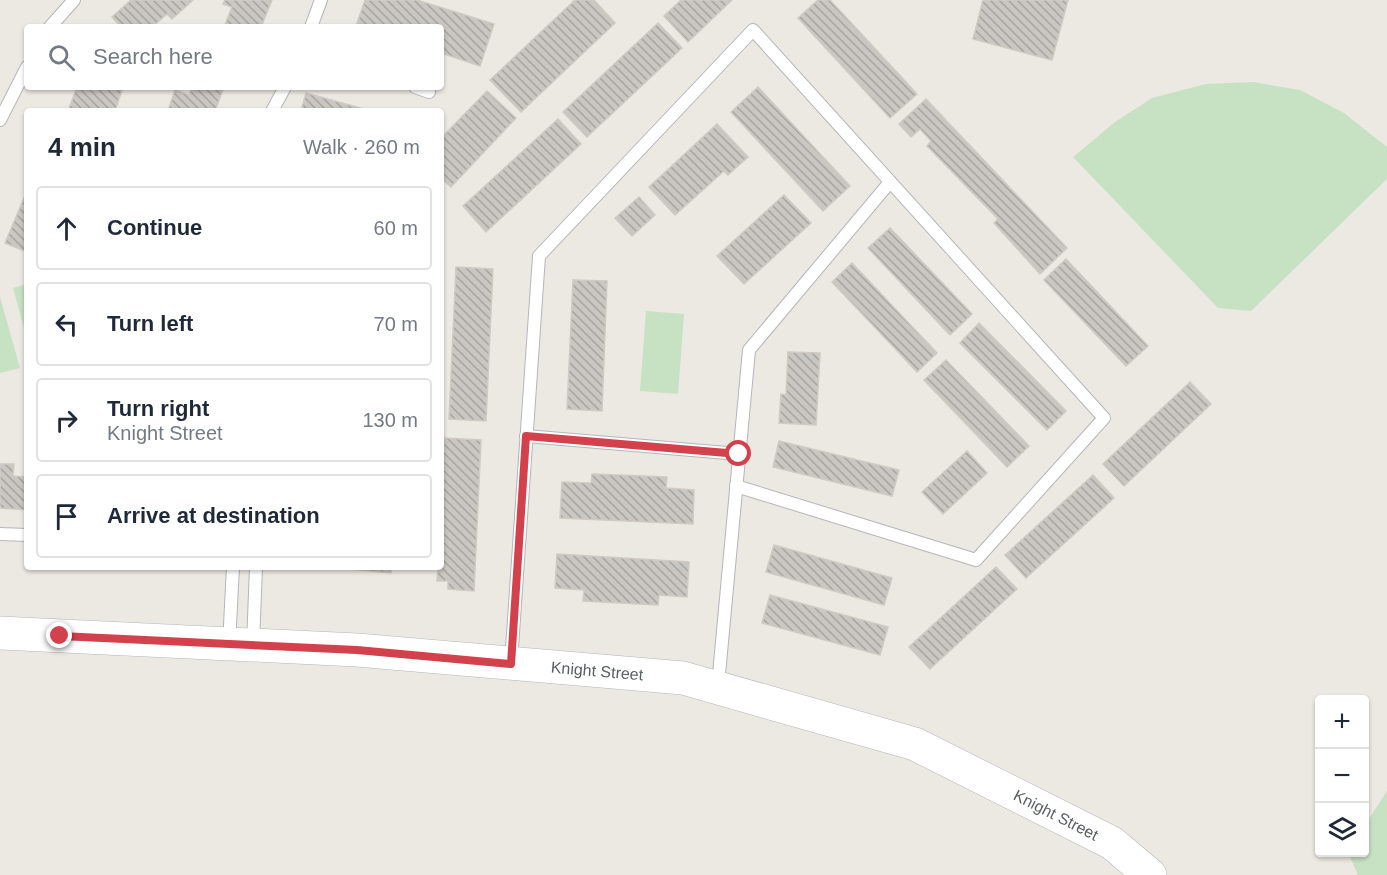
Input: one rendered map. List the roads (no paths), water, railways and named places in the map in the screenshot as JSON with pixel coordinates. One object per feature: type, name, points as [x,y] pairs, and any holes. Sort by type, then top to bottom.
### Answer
[{"type":"street","name":"Knight Street","points":[[0,633],[357,650],[683,678],[915,744],[1112,843],[1150,875]]},
{"type":"lane","points":[[53,24],[74,0]]},
{"type":"lane","points":[[312,24],[321,0]]},
{"type":"lane","points":[[511,664],[539,256],[753,30],[1104,418],[976,560],[736,486]]},
{"type":"lane","points":[[0,120],[24,73]]},
{"type":"lane","points":[[274,108],[283,90]]},
{"type":"lane","points":[[423,90],[429,92]]},
{"type":"lane","points":[[718,688],[748,350],[890,182]]},
{"type":"lane","points":[[526,436],[739,454]]},
{"type":"lane","points":[[0,534],[24,535]]},
{"type":"lane","points":[[233,570],[241,645]]},
{"type":"lane","points":[[241,645],[255,570]]}]
